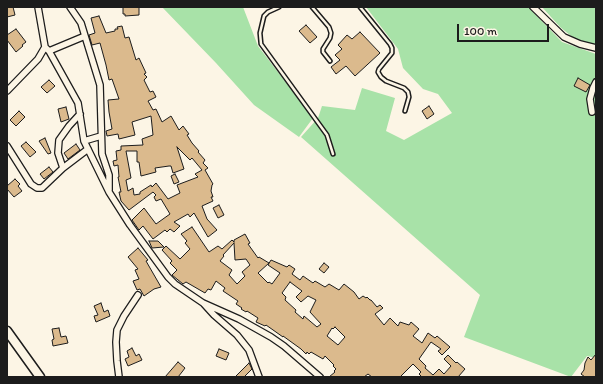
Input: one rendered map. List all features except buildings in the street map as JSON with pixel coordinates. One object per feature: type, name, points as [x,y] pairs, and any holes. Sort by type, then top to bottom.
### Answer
[{"type":"main road","points":[[7,331],[40,377]]},
{"type":"street","points":[[38,7],[47,49],[78,103],[84,141],[109,192],[130,225],[168,276],[175,284],[203,303],[239,319],[270,336],[320,377]]},
{"type":"street","points":[[70,7],[81,23],[100,85],[103,161],[109,174],[109,192]]},
{"type":"street","points":[[533,7],[564,37],[580,44],[596,48]]},
{"type":"street","points":[[7,91],[47,49],[85,36]]},
{"type":"street","points":[[592,112],[590,99],[596,82]]},
{"type":"street","points":[[63,168],[58,153],[59,140],[68,126],[80,114]]},
{"type":"street","points":[[84,141],[101,136]]},
{"type":"street","points":[[7,146],[31,184],[37,188],[42,188],[63,168],[88,149]]},
{"type":"street","points":[[119,377],[116,342],[117,330],[124,316],[138,295]]},
{"type":"street","points":[[203,303],[237,335],[249,350],[259,377]]},
{"type":"lane","points":[[279,7],[268,12],[264,16],[260,33],[261,44],[327,135],[333,154]]},
{"type":"lane","points":[[312,7],[329,27],[331,32],[330,38],[323,49],[330,61]]},
{"type":"lane","points":[[360,7],[392,48],[392,53],[378,72],[386,81],[404,88],[408,92],[409,96],[405,111]]},
{"type":"green space","points":[[162,7],[243,7],[258,46],[313,118],[299,137],[254,105]]},
{"type":"green space","points":[[366,7],[528,7],[562,42],[596,54],[596,358],[587,356],[571,377],[464,337],[480,295],[301,137],[318,118],[322,106],[355,110],[362,88],[395,98],[386,131],[404,140],[452,113],[438,94],[423,89],[403,68],[398,49]]},
{"type":"green space","points":[[542,7],[596,7],[596,44],[586,44],[576,40],[560,27]]}]
